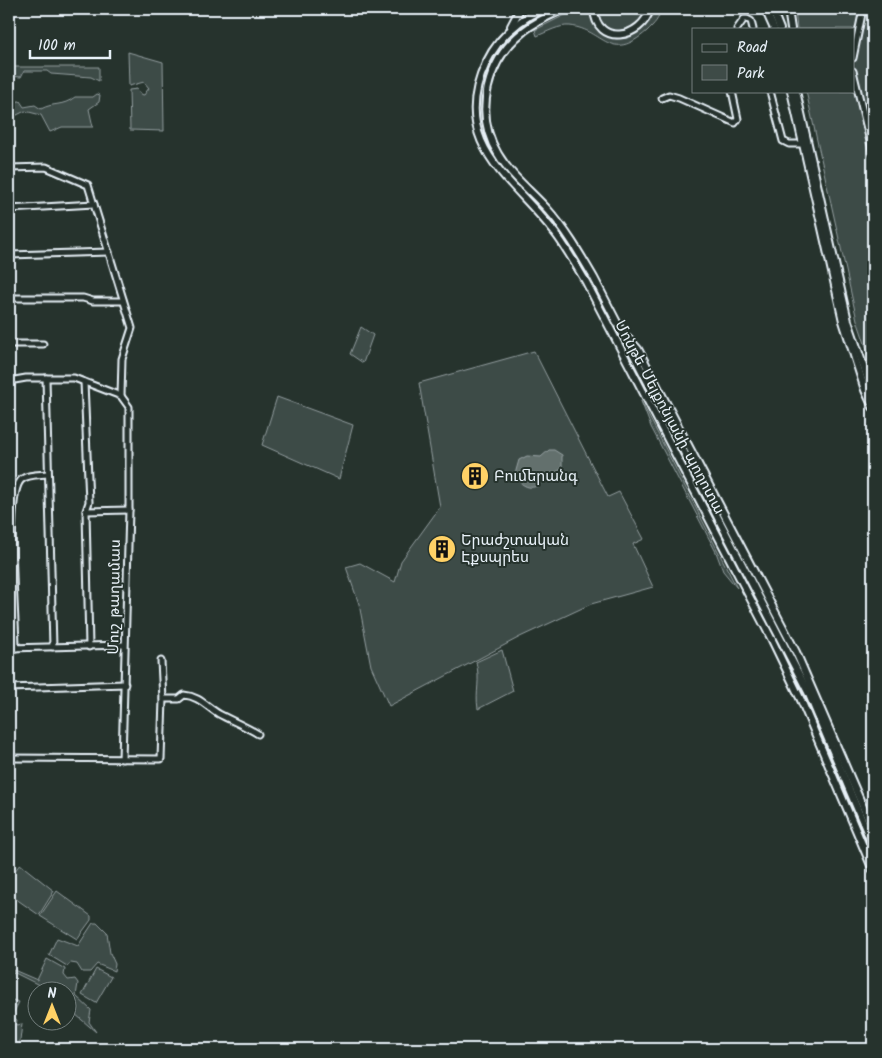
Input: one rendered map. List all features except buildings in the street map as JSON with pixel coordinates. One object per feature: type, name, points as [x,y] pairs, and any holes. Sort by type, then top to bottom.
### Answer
[{"type":"main road","points":[[510,27],[520,9]]},
{"type":"main road","name":"Մոնթե Մելքոնյանի պողոտա","points":[[542,9],[510,27],[492,53],[480,81],[476,113],[480,138],[498,171],[558,237],[586,282],[780,658],[873,870]]},
{"type":"main road","name":"Մոնթե Մելքոնյանի պողոտա","points":[[564,9],[524,30],[503,52],[494,66],[488,82],[485,103],[487,128],[497,153],[561,226],[594,278],[808,692],[873,846]]},
{"type":"main road","points":[[594,9],[596,20],[604,31],[613,35],[622,35],[634,30],[644,22],[650,9]]},
{"type":"main road","points":[[765,9],[774,28]]},
{"type":"main road","points":[[772,9],[780,28]]},
{"type":"main road","points":[[788,9],[791,28]]},
{"type":"main road","points":[[791,92],[843,321],[865,390],[873,407]]},
{"type":"main road","points":[[796,92],[848,321],[873,394]]},
{"type":"main road","points":[[586,282],[594,278]]},
{"type":"main road","points":[[621,329],[638,349],[796,652],[873,830]]},
{"type":"main road","points":[[642,390],[650,386]]},
{"type":"street","points":[[854,54],[864,9]]},
{"type":"street","points":[[737,28],[744,19],[751,21],[753,28]]},
{"type":"street","points":[[854,75],[873,154]]},
{"type":"street","points":[[662,98],[669,95],[679,98],[735,123],[738,119],[732,92]]},
{"type":"street","points":[[770,92],[783,141],[789,144],[803,144]]},
{"type":"street","points":[[9,168],[46,167],[88,185],[132,333],[122,360],[121,396],[74,378],[9,381]]},
{"type":"street","points":[[9,208],[94,204]]},
{"type":"street","points":[[9,255],[109,252]]},
{"type":"street","points":[[9,298],[83,298],[93,301],[123,301]]},
{"type":"street","points":[[9,344],[44,344]]},
{"type":"street","points":[[46,378],[53,647]]},
{"type":"street","name":"Մուշ թաղամաս","points":[[84,382],[89,502],[86,511],[89,647]]},
{"type":"street","name":"Մուշ թաղամաս","points":[[121,396],[129,407],[130,417],[122,759]]},
{"type":"street","points":[[16,648],[11,509],[18,485],[22,479],[47,474]]},
{"type":"street","points":[[86,511],[129,510]]},
{"type":"street","points":[[9,648],[124,645]]},
{"type":"street","points":[[9,758],[161,759],[163,699],[161,661]]},
{"type":"street","points":[[9,688],[125,684]]},
{"type":"street","points":[[163,699],[179,699],[184,695],[193,696],[218,714],[240,723],[258,734]]},
{"type":"green space","points":[[550,9],[559,9],[537,19],[518,32],[495,59],[483,94],[482,114],[486,133],[494,150],[518,182],[564,235],[588,273],[585,275],[505,175],[491,155],[481,129],[480,93],[493,56],[517,28]]},
{"type":"green space","points":[[577,9],[590,9],[593,20],[598,28],[616,39],[629,36],[640,30],[648,21],[654,9],[660,9],[660,13],[658,19],[647,31],[624,45],[615,45],[582,29],[570,26],[557,28],[537,36],[535,30]]},
{"type":"green space","points":[[597,9],[647,9],[637,25],[621,31],[613,30],[606,26],[600,19]]},
{"type":"green space","points":[[795,9],[873,9],[873,367],[857,320],[806,92],[854,92],[854,28],[797,28]]},
{"type":"green space","points":[[128,52],[163,62],[164,131],[130,130],[129,90],[137,89],[140,94],[144,95],[149,88],[144,82],[129,86]]},
{"type":"green space","points":[[9,67],[99,67],[99,81],[91,77],[51,74],[47,71],[24,71],[21,77],[9,76]]},
{"type":"green space","points":[[97,94],[100,95],[99,102],[89,109],[93,127],[62,127],[50,132],[41,115],[25,111],[15,116],[9,116],[9,102],[20,101],[24,107],[35,105],[41,109],[66,102],[75,97],[93,97]]},
{"type":"green space","points":[[361,327],[373,335],[363,363],[350,354]]},
{"type":"green space","points":[[534,351],[608,497],[619,492],[644,539],[633,544],[653,587],[591,604],[520,637],[389,706],[371,666],[359,604],[346,567],[360,563],[395,582],[401,561],[440,507],[419,383]]},
{"type":"green space","points":[[648,390],[798,681],[873,855],[873,863],[795,682],[645,392]]},
{"type":"green space","points":[[277,397],[353,425],[339,479],[262,445]]},
{"type":"green space","points":[[641,401],[737,588],[723,571],[716,552],[651,427]]},
{"type":"green space","points":[[502,650],[513,691],[478,709],[476,662]]},
{"type":"green space","points":[[20,864],[54,891],[39,915],[9,894],[9,879]]},
{"type":"green space","points":[[57,891],[91,916],[91,920],[77,939],[40,916]]},
{"type":"green space","points":[[93,923],[97,923],[107,933],[110,953],[115,964],[114,971],[97,964],[90,972],[82,972],[77,964],[71,963],[67,966],[49,955],[57,938],[78,946]]},
{"type":"green space","points":[[47,959],[65,969],[64,975],[68,980],[37,980]]},
{"type":"green space","points":[[9,968],[37,980],[29,980],[13,972],[11,976],[9,975]]},
{"type":"green space","points":[[96,969],[111,977],[96,1003],[82,995]]},
{"type":"green space","points":[[78,998],[91,1010],[89,1022],[96,1032],[78,1017]]},
{"type":"green space","points":[[9,999],[19,1002],[12,1016],[17,1020],[16,1025],[22,1024],[19,1049],[9,1049]]},
{"type":"shaded area","points":[[549,450],[554,450],[562,455],[562,468],[547,476],[536,486],[528,487],[522,484],[515,474],[519,460],[527,456],[541,457]]},
{"type":"place","name":"Բումերանգ","points":[[475,476]]},
{"type":"place","name":"Երաժշտական Էքսպրես","points":[[442,549]]}]
